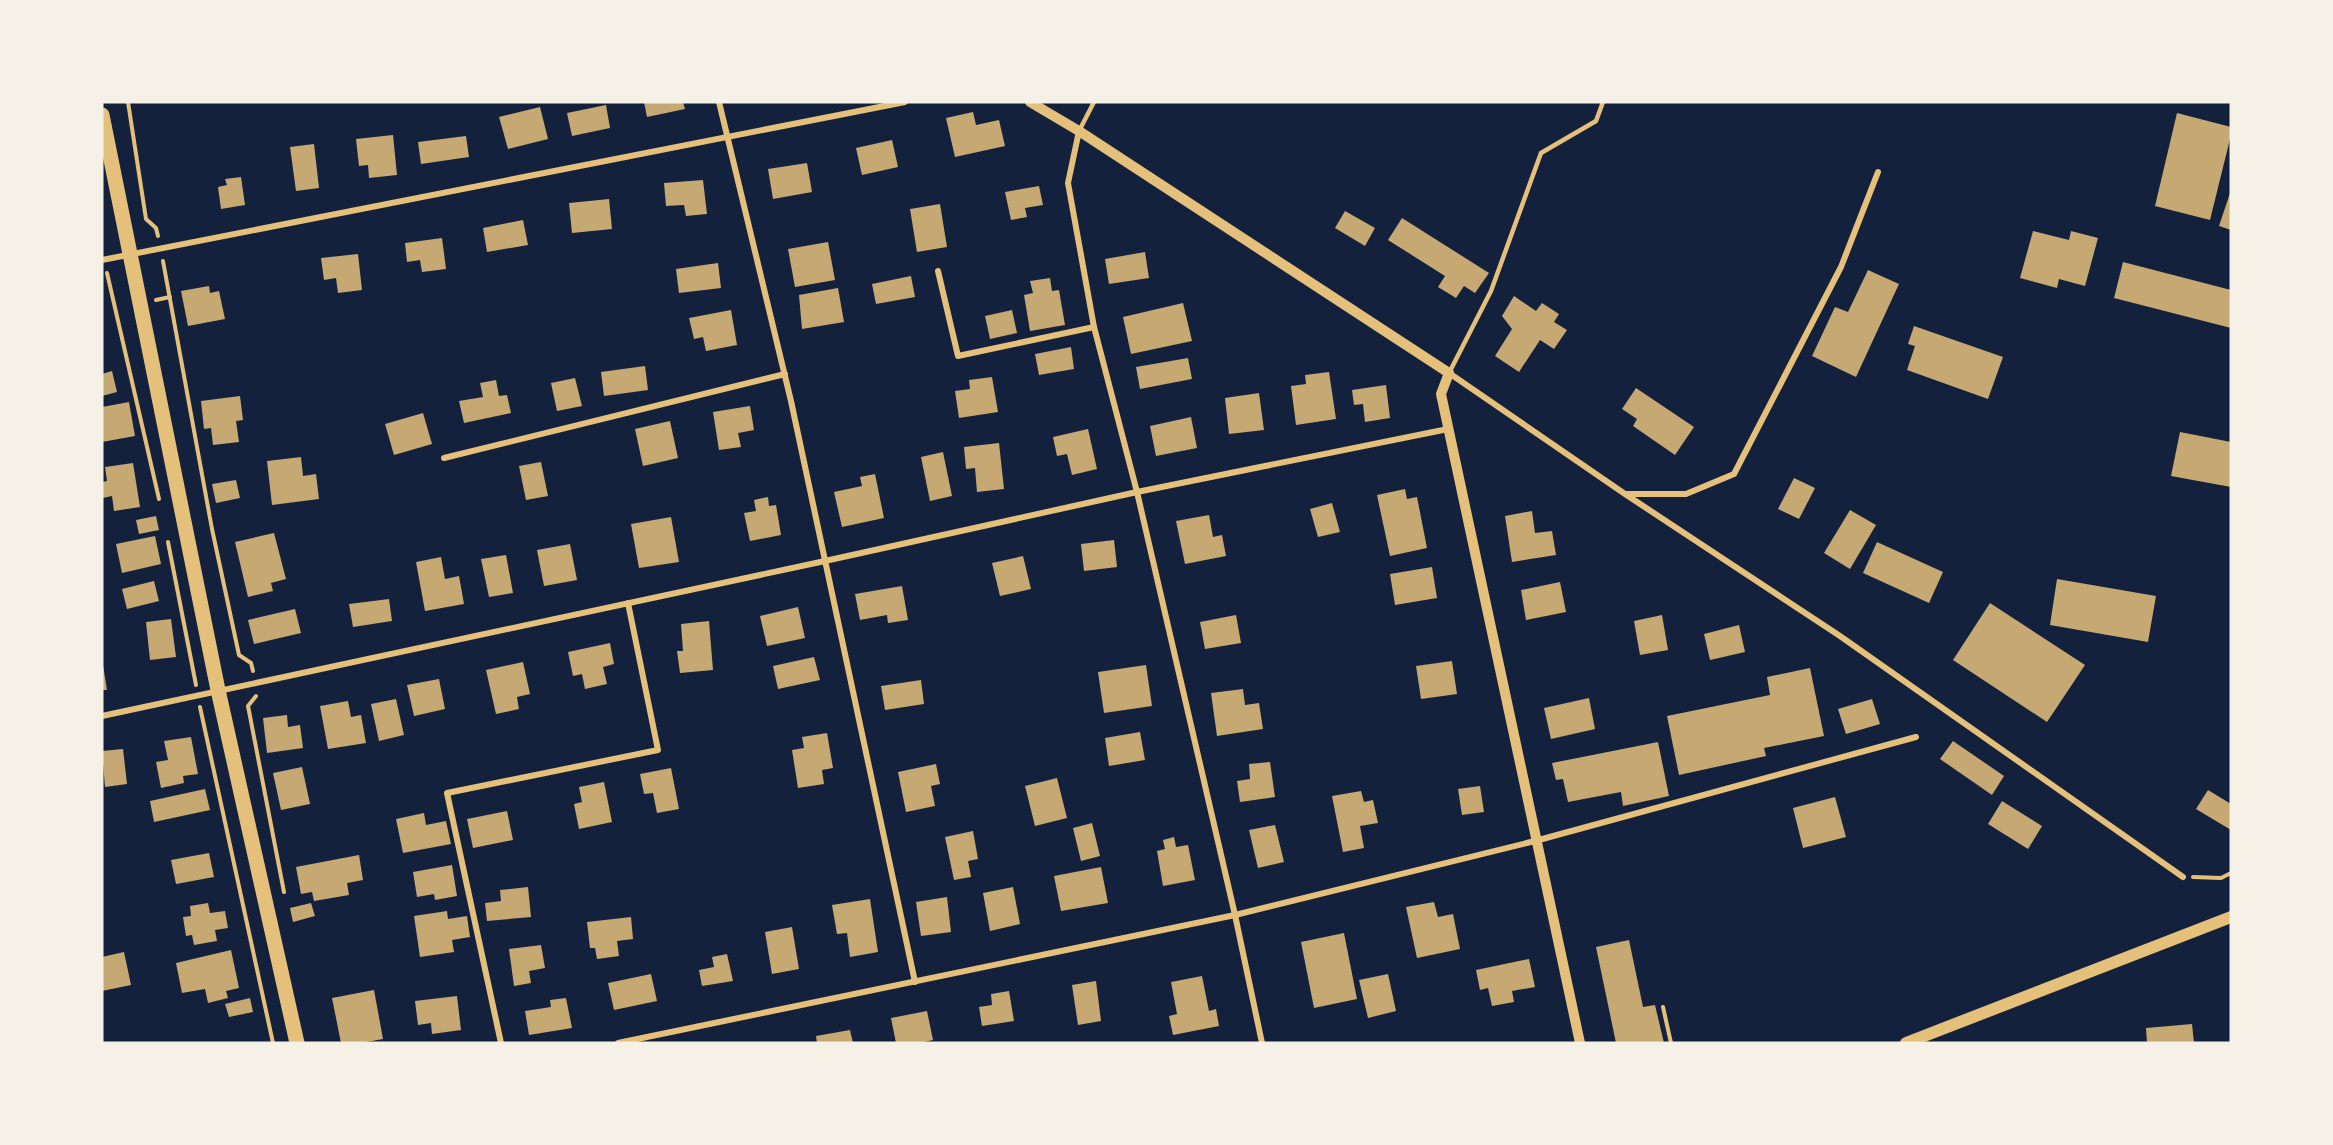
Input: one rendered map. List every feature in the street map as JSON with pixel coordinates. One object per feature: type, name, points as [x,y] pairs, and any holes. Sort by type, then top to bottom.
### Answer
[{"type":"main road","points":[[102,115],[218,690],[297,1043]]},
{"type":"main road","points":[[1906,1043],[2231,917]]},
{"type":"street","points":[[719,102],[785,374],[915,982]]},
{"type":"street","points":[[103,260],[905,102]]},
{"type":"street","points":[[1030,102],[1449,373],[1625,494],[1840,636],[2183,877]]},
{"type":"street","points":[[1078,131],[1068,183],[1094,327],[1137,492],[1262,1043]]},
{"type":"street","points":[[1625,494],[1686,494],[1734,474],[1841,267],[1878,172]]},
{"type":"street","points":[[938,271],[958,356],[1094,327]]},
{"type":"street","points":[[1449,373],[1441,394],[1580,1043]]},
{"type":"street","points":[[444,458],[785,374]]},
{"type":"street","points":[[102,716],[1137,492],[1448,429]]},
{"type":"street","points":[[501,1043],[447,793],[658,750],[628,603]]},
{"type":"street","points":[[618,1043],[1234,915],[1535,841],[1916,737]]},
{"type":"lane","points":[[1078,131],[1094,102]]},
{"type":"lane","points":[[1449,373],[1491,291],[1541,153],[1596,122],[1603,102]]},
{"type":"path","points":[[128,102],[146,219],[156,228],[161,249],[212,529],[239,655],[250,663],[256,682],[258,693],[248,706],[286,903]]},
{"type":"path","points":[[103,260],[160,501]]},
{"type":"path","points":[[166,535],[273,1043]]},
{"type":"path","points":[[2183,877],[2221,878],[2231,873]]},
{"type":"path","points":[[1663,1007],[1671,1043]]},
{"type":"building","points":[[644,102],[683,102],[685,109],[647,117]]},
{"type":"building","points":[[606,105],[610,128],[572,136],[567,113]]},
{"type":"building","points":[[540,107],[548,139],[508,149],[499,117]]},
{"type":"building","points":[[973,112],[976,125],[999,120],[1005,146],[955,157],[946,118]]},
{"type":"building","points":[[2177,113],[2231,127],[2210,220],[2155,206]]},
{"type":"building","points":[[393,135],[397,175],[369,178],[368,165],[359,166],[356,139]]},
{"type":"building","points":[[466,136],[469,157],[421,164],[418,142]]},
{"type":"building","points":[[892,140],[898,167],[862,175],[856,148]]},
{"type":"building","points":[[314,144],[319,188],[296,191],[290,147]]},
{"type":"building","points":[[807,163],[812,192],[773,199],[768,169]]},
{"type":"building","points":[[241,177],[245,205],[221,209],[218,187],[227,185],[225,179]]},
{"type":"building","points":[[703,180],[707,214],[686,216],[684,205],[666,206],[664,183]]},
{"type":"building","points":[[1039,186],[1043,205],[1025,208],[1027,217],[1011,220],[1005,192]]},
{"type":"building","points":[[2231,190],[2231,230],[2219,226]]},
{"type":"building","points":[[609,199],[612,229],[572,233],[569,203]]},
{"type":"building","points":[[940,204],[947,247],[917,252],[910,209]]},
{"type":"building","points":[[1345,211],[1375,228],[1365,246],[1335,228]]},
{"type":"building","points":[[1402,218],[1489,273],[1475,293],[1464,286],[1456,298],[1438,287],[1445,276],[1388,240]]},
{"type":"building","points":[[523,220],[528,245],[487,252],[483,228]]},
{"type":"building","points":[[2033,231],[2069,240],[2071,231],[2098,238],[2085,286],[2059,279],[2057,288],[2020,278]]},
{"type":"building","points":[[442,238],[446,269],[422,272],[420,260],[407,262],[405,243]]},
{"type":"building","points":[[828,242],[835,280],[795,287],[788,249]]},
{"type":"building","points":[[1145,252],[1149,278],[1109,284],[1105,259]]},
{"type":"building","points":[[358,254],[362,290],[338,293],[336,278],[324,280],[321,258]]},
{"type":"building","points":[[2123,262],[2231,290],[2231,328],[2114,298]]},
{"type":"building","points":[[718,263],[721,288],[679,293],[676,269]]},
{"type":"building","points":[[1868,270],[1899,284],[1856,377],[1812,356],[1835,307],[1848,312]]},
{"type":"building","points":[[911,276],[915,297],[876,304],[872,284]]},
{"type":"building","points":[[1050,278],[1052,291],[1059,290],[1065,325],[1030,331],[1024,295],[1033,293],[1030,281]]},
{"type":"building","points":[[209,286],[210,293],[219,291],[225,319],[188,326],[181,291]]},
{"type":"building","points":[[838,288],[844,322],[802,329],[799,295]]},
{"type":"building","points":[[1514,296],[1536,311],[1542,303],[1559,314],[1554,322],[1567,330],[1554,349],[1540,340],[1519,372],[1495,356],[1512,329],[1502,316]]},
{"type":"building","points":[[1183,303],[1192,341],[1131,354],[1123,317]]},
{"type":"building","points":[[731,310],[737,345],[706,351],[703,337],[694,339],[689,318]]},
{"type":"building","points":[[1012,310],[1017,333],[990,339],[985,316]]},
{"type":"building","points":[[1914,326],[2003,357],[1988,399],[1907,370],[1915,346],[1908,344]]},
{"type":"building","points":[[1071,347],[1074,369],[1039,375],[1035,354]]},
{"type":"building","points":[[1188,358],[1192,379],[1140,389],[1136,367]]},
{"type":"building","points":[[645,366],[648,390],[604,396],[601,372]]},
{"type":"building","points":[[112,371],[117,392],[102,396],[102,374]]},
{"type":"building","points":[[1329,372],[1336,419],[1296,425],[1291,386],[1306,384],[1305,375]]},
{"type":"building","points":[[992,377],[998,412],[959,418],[955,391],[970,389],[969,380]]},
{"type":"building","points":[[575,378],[582,406],[557,411],[551,383]]},
{"type":"building","points":[[496,380],[499,396],[507,395],[511,413],[464,423],[459,401],[483,397],[480,383]]},
{"type":"building","points":[[1386,385],[1390,418],[1365,422],[1363,404],[1354,405],[1352,390]]},
{"type":"building","points":[[1636,388],[1694,427],[1675,455],[1633,426],[1637,419],[1622,409]]},
{"type":"building","points":[[1259,393],[1264,430],[1229,434],[1225,398]]},
{"type":"building","points":[[240,396],[243,420],[236,421],[239,442],[213,445],[211,428],[204,429],[201,401]]},
{"type":"building","points":[[129,402],[135,436],[102,442],[102,407]]},
{"type":"building","points":[[750,406],[754,430],[738,433],[741,447],[719,450],[713,412]]},
{"type":"building","points":[[423,413],[432,444],[394,455],[385,424]]},
{"type":"building","points":[[1191,417],[1197,448],[1156,456],[1150,426]]},
{"type":"building","points":[[670,421],[678,458],[643,466],[635,429]]},
{"type":"building","points":[[1088,429],[1097,469],[1072,475],[1067,454],[1057,456],[1053,437]]},
{"type":"building","points":[[2180,432],[2231,442],[2231,487],[2171,476]]},
{"type":"building","points":[[999,443],[1004,489],[977,492],[975,468],[966,469],[964,447]]},
{"type":"building","points":[[943,452],[952,496],[930,501],[921,457]]},
{"type":"building","points":[[301,457],[303,476],[316,474],[319,499],[272,505],[267,461]]},
{"type":"building","points":[[541,462],[548,496],[526,500],[519,466]]},
{"type":"building","points":[[133,463],[140,507],[114,511],[112,496],[103,498],[102,482],[107,481],[105,467]]},
{"type":"building","points":[[875,474],[884,518],[842,527],[834,492],[862,486],[860,477]]},
{"type":"building","points":[[1794,478],[1815,488],[1799,519],[1778,509]]},
{"type":"building","points":[[236,480],[240,498],[216,503],[212,484]]},
{"type":"building","points":[[1405,489],[1407,499],[1417,497],[1427,548],[1390,556],[1377,495]]},
{"type":"building","points":[[768,497],[769,506],[776,505],[781,535],[750,541],[744,513],[756,511],[754,500]]},
{"type":"building","points":[[1332,503],[1340,532],[1318,537],[1310,509]]},
{"type":"building","points":[[1850,510],[1876,525],[1850,569],[1824,553]]},
{"type":"building","points":[[1532,511],[1535,533],[1552,531],[1556,555],[1512,562],[1505,516]]},
{"type":"building","points":[[1209,515],[1213,537],[1222,535],[1226,556],[1185,564],[1176,521]]},
{"type":"building","points":[[156,516],[159,530],[139,534],[136,520]]},
{"type":"building","points":[[671,517],[679,562],[639,568],[631,524]]},
{"type":"building","points":[[274,533],[286,579],[271,583],[273,591],[248,597],[235,542]]},
{"type":"building","points":[[155,536],[161,564],[122,573],[116,544]]},
{"type":"building","points":[[1114,540],[1117,567],[1084,571],[1081,544]]},
{"type":"building","points":[[1877,542],[1943,572],[1929,603],[1863,573]]},
{"type":"building","points":[[570,544],[577,580],[544,586],[537,550]]},
{"type":"building","points":[[506,555],[513,593],[489,597],[481,559]]},
{"type":"building","points":[[1023,556],[1031,589],[1000,596],[992,563]]},
{"type":"building","points":[[441,557],[445,579],[459,576],[464,604],[425,611],[416,562]]},
{"type":"building","points":[[1432,567],[1437,598],[1395,605],[1390,574]]},
{"type":"building","points":[[2057,579],[2156,596],[2148,642],[2050,625]]},
{"type":"building","points":[[154,581],[159,601],[127,609],[122,589]]},
{"type":"building","points":[[1560,582],[1566,612],[1526,620],[1521,590]]},
{"type":"building","points":[[902,586],[908,620],[888,623],[887,615],[860,620],[855,594]]},
{"type":"building","points":[[389,599],[392,621],[353,627],[349,604]]},
{"type":"building","points":[[1990,603],[2085,665],[2047,722],[1953,660]]},
{"type":"building","points":[[798,607],[805,638],[767,646],[760,616]]},
{"type":"building","points":[[295,609],[301,633],[254,644],[248,620]]},
{"type":"building","points":[[1236,615],[1241,643],[1205,649],[1200,622]]},
{"type":"building","points":[[1662,615],[1668,650],[1640,655],[1634,621]]},
{"type":"building","points":[[171,619],[176,657],[150,660],[146,622]]},
{"type":"building","points":[[709,621],[713,670],[680,673],[677,651],[683,651],[681,624]]},
{"type":"building","points":[[1739,625],[1745,652],[1710,660],[1704,634]]},
{"type":"building","points":[[610,643],[614,664],[603,667],[607,684],[585,689],[582,674],[573,676],[568,652]]},
{"type":"building","points":[[814,657],[820,680],[778,689],[773,666]]},
{"type":"building","points":[[102,659],[107,690],[102,690]]},
{"type":"building","points":[[1452,661],[1457,694],[1421,699],[1416,666]]},
{"type":"building","points":[[523,662],[530,694],[517,697],[519,709],[496,714],[486,670]]},
{"type":"building","points":[[1146,665],[1152,706],[1104,713],[1098,672]]},
{"type":"building","points":[[1810,668],[1824,736],[1764,748],[1766,756],[1679,775],[1667,716],[1770,695],[1767,677]]},
{"type":"building","points":[[439,679],[445,709],[414,716],[407,685]]},
{"type":"building","points":[[921,680],[924,704],[885,710],[881,686]]},
{"type":"building","points":[[1243,689],[1245,705],[1259,703],[1263,729],[1217,736],[1211,693]]},
{"type":"building","points":[[1589,698],[1595,729],[1551,739],[1544,708]]},
{"type":"building","points":[[396,699],[404,735],[379,741],[371,704]]},
{"type":"building","points":[[1872,699],[1880,724],[1846,734],[1838,709]]},
{"type":"building","points":[[348,701],[351,717],[361,715],[366,743],[328,749],[320,706]]},
{"type":"building","points":[[287,715],[288,727],[300,725],[303,748],[267,753],[263,718]]},
{"type":"building","points":[[1140,732],[1145,760],[1109,766],[1105,738]]},
{"type":"building","points":[[827,733],[833,768],[822,770],[824,784],[798,788],[792,750],[804,748],[802,737]]},
{"type":"building","points":[[191,737],[198,774],[183,776],[184,783],[161,788],[156,762],[168,760],[164,741]]},
{"type":"building","points":[[1953,741],[2004,776],[1992,795],[1940,759]]},
{"type":"building","points":[[1658,742],[1669,796],[1623,806],[1621,792],[1568,802],[1563,779],[1556,780],[1552,763]]},
{"type":"building","points":[[123,749],[127,784],[105,787],[102,751]]},
{"type":"building","points":[[1270,762],[1275,797],[1240,802],[1237,781],[1250,779],[1249,764]]},
{"type":"building","points":[[936,764],[940,784],[931,786],[935,806],[906,812],[898,772]]},
{"type":"building","points":[[302,767],[310,804],[281,810],[273,773]]},
{"type":"building","points":[[671,768],[679,809],[657,813],[653,793],[644,794],[640,774]]},
{"type":"building","points":[[1057,778],[1067,818],[1035,826],[1025,786]]},
{"type":"building","points":[[604,782],[612,822],[579,829],[574,804],[582,802],[579,787]]},
{"type":"building","points":[[1480,786],[1484,812],[1462,815],[1458,789]]},
{"type":"building","points":[[205,789],[210,810],[154,822],[150,801]]},
{"type":"building","points":[[2208,790],[2231,804],[2231,830],[2196,809]]},
{"type":"building","points":[[1361,791],[1364,802],[1373,800],[1378,823],[1360,826],[1364,848],[1343,852],[1332,796]]},
{"type":"building","points":[[1835,797],[1846,837],[1803,848],[1793,808]]},
{"type":"building","points":[[2002,801],[2042,826],[2028,849],[1988,824]]},
{"type":"building","points":[[507,811],[513,840],[473,848],[467,819]]},
{"type":"building","points":[[424,813],[426,825],[446,821],[451,844],[403,853],[396,819]]},
{"type":"building","points":[[1092,823],[1100,856],[1081,861],[1073,828]]},
{"type":"building","points":[[1275,825],[1284,862],[1258,868],[1249,830]]},
{"type":"building","points":[[973,831],[978,859],[968,861],[971,877],[954,880],[945,837]]},
{"type":"building","points":[[1174,837],[1176,847],[1188,845],[1195,880],[1163,886],[1157,851],[1165,849],[1163,840]]},
{"type":"building","points":[[209,853],[214,877],[176,884],[171,860]]},
{"type":"building","points":[[359,855],[363,880],[347,883],[349,895],[314,901],[312,892],[301,894],[296,867]]},
{"type":"building","points":[[452,865],[457,896],[435,900],[434,894],[417,897],[413,872]]},
{"type":"building","points":[[1101,867],[1108,903],[1061,911],[1054,876]]},
{"type":"building","points":[[528,887],[531,917],[487,921],[485,903],[501,901],[500,890]]},
{"type":"building","points":[[1013,887],[1020,924],[990,931],[983,893]]},
{"type":"building","points":[[947,897],[951,932],[921,936],[916,902]]},
{"type":"building","points":[[870,899],[878,952],[850,957],[847,933],[837,934],[832,905]]},
{"type":"building","points":[[1434,902],[1438,917],[1453,914],[1460,949],[1417,958],[1406,907]]},
{"type":"building","points":[[208,903],[210,913],[225,911],[228,928],[215,930],[217,941],[194,945],[192,935],[186,936],[183,917],[191,916],[190,906]]},
{"type":"building","points":[[311,903],[315,916],[293,922],[290,908]]},
{"type":"building","points":[[447,911],[448,919],[467,916],[470,937],[452,940],[454,952],[420,957],[414,916]]},
{"type":"building","points":[[631,917],[633,939],[617,941],[619,956],[597,959],[595,948],[590,948],[587,922]]},
{"type":"building","points":[[792,927],[799,969],[772,974],[765,932]]},
{"type":"building","points":[[1344,933],[1357,999],[1314,1008],[1301,942]]},
{"type":"building","points":[[1629,940],[1643,1007],[1655,1005],[1664,1043],[1616,1043],[1596,947]]},
{"type":"building","points":[[541,945],[545,968],[529,971],[531,983],[514,986],[509,949]]},
{"type":"building","points":[[231,950],[239,988],[226,991],[228,998],[208,1003],[205,989],[182,993],[176,963]]},
{"type":"building","points":[[124,952],[131,985],[102,991],[102,957]]},
{"type":"building","points":[[727,954],[733,981],[702,986],[699,970],[714,967],[712,957]]},
{"type":"building","points":[[1529,959],[1535,987],[1512,991],[1514,1002],[1492,1006],[1488,988],[1480,990],[1476,970]]},
{"type":"building","points":[[651,974],[657,1001],[614,1010],[608,983]]},
{"type":"building","points":[[1388,974],[1396,1011],[1368,1018],[1359,980]]},
{"type":"building","points":[[1202,976],[1209,1011],[1216,1009],[1219,1026],[1173,1035],[1169,1016],[1177,1014],[1171,982]]},
{"type":"building","points":[[1096,981],[1101,1021],[1078,1025],[1072,985]]},
{"type":"building","points":[[374,990],[383,1039],[361,1043],[341,1043],[332,998]]},
{"type":"building","points":[[1009,991],[1014,1021],[982,1026],[979,1007],[992,1005],[991,994]]},
{"type":"building","points":[[457,996],[461,1030],[432,1034],[431,1023],[418,1025],[415,1001]]},
{"type":"building","points":[[250,998],[253,1012],[229,1017],[225,1004]]},
{"type":"building","points":[[566,998],[572,1028],[529,1035],[525,1011],[551,1007],[550,1000]]},
{"type":"building","points":[[927,1011],[933,1040],[919,1043],[896,1043],[891,1018]]},
{"type":"building","points":[[2192,1024],[2194,1043],[2147,1043],[2146,1028]]},
{"type":"building","points":[[850,1030],[853,1043],[817,1043],[816,1036]]}]
